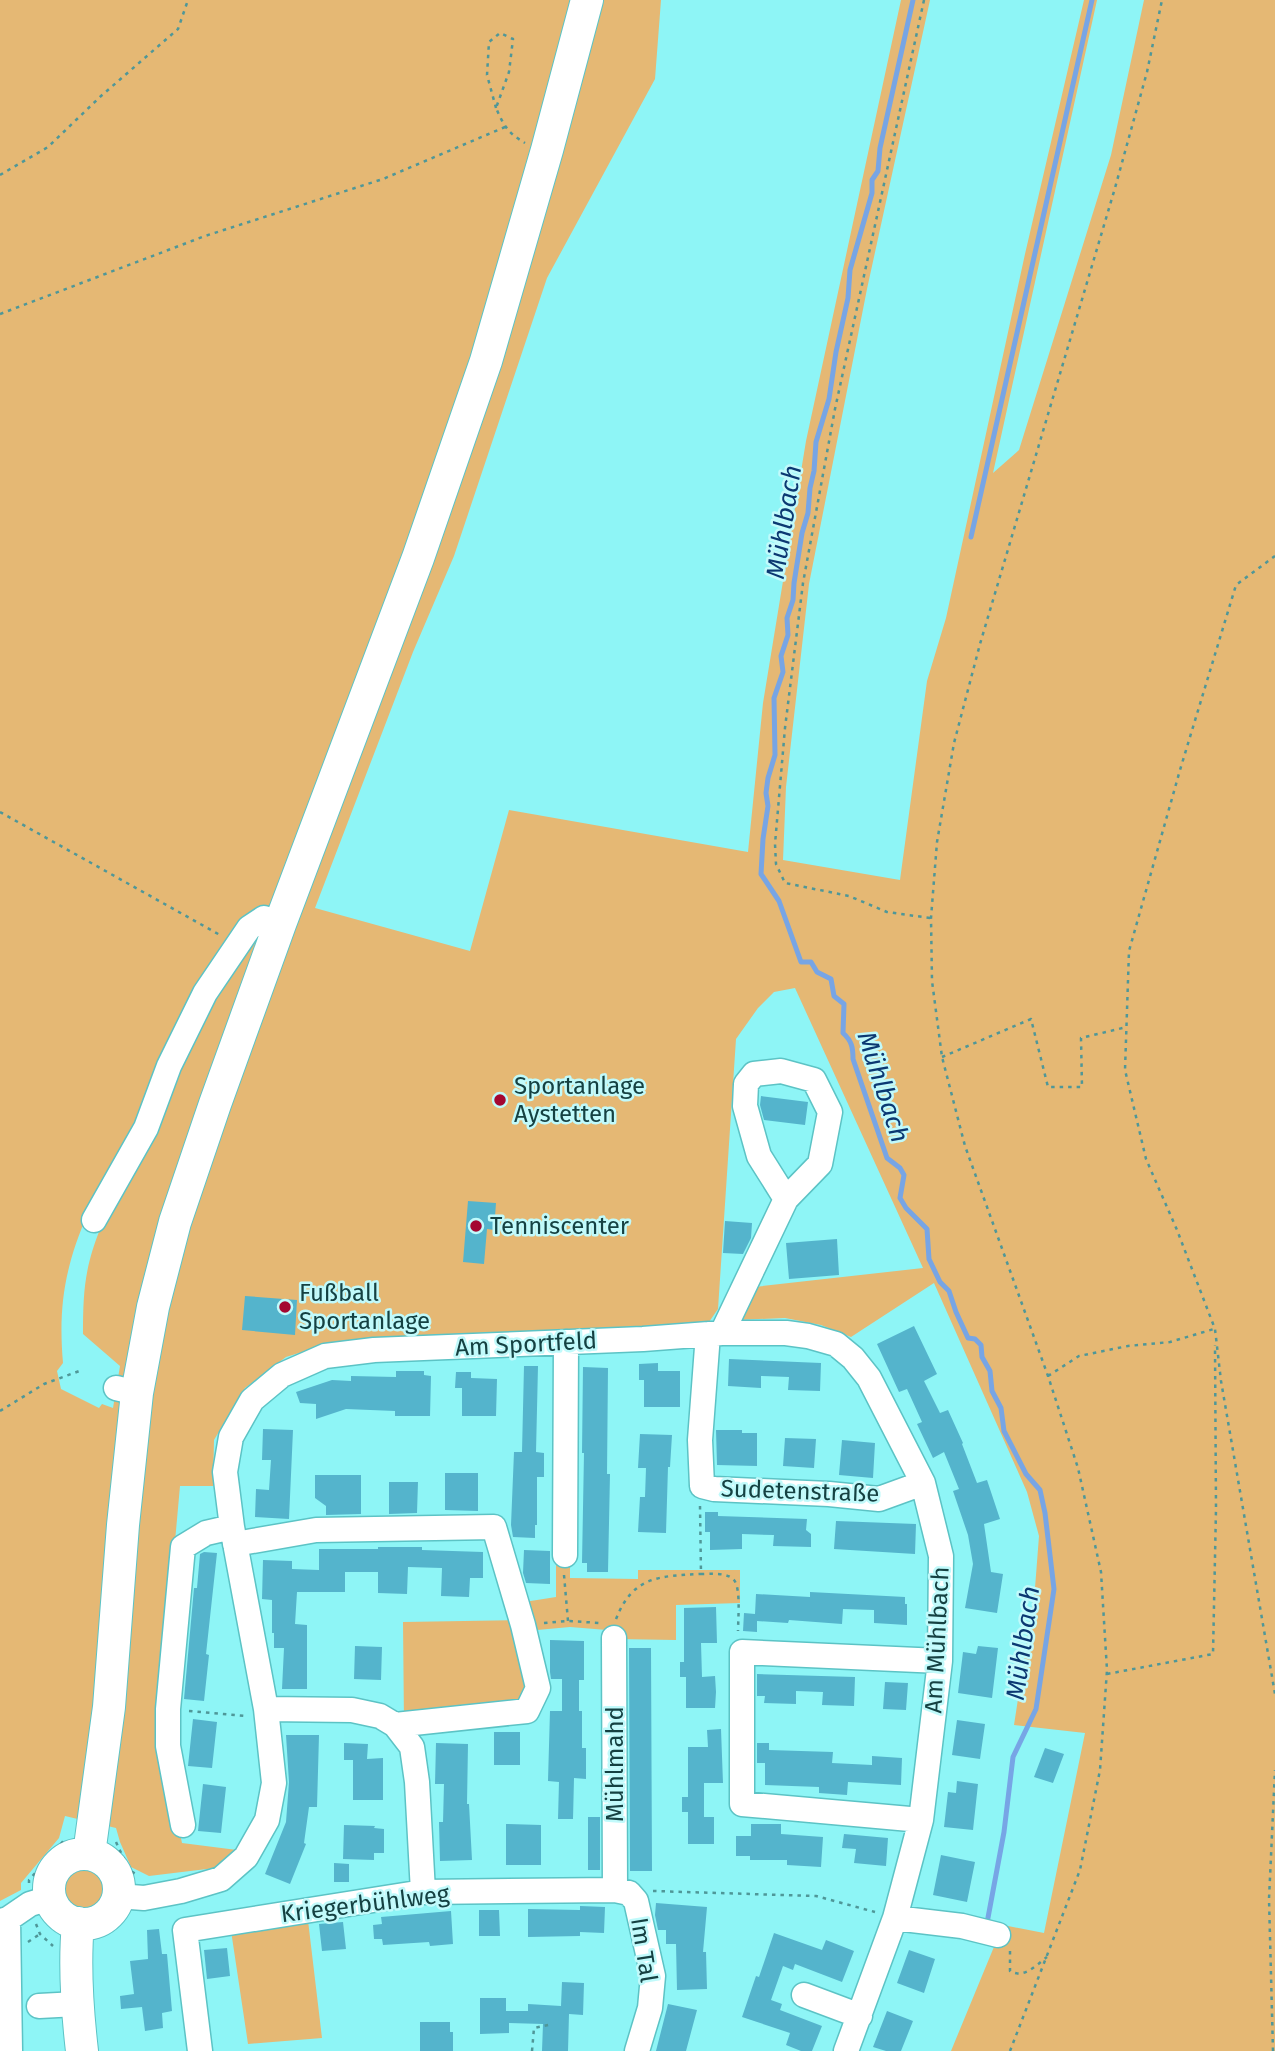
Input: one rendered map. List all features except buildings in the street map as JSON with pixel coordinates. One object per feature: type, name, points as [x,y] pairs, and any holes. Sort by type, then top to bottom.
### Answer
[{"type":"main road","points":[[82,2051],[77,2004],[77,1936],[55,1908],[40,1901],[58,1865],[78,1854],[76,1847],[108,1707],[123,1525],[127,1391],[175,1222],[215,1104],[280,923],[418,558],[486,361],[587,0]]},
{"type":"main road","points":[[76,1847],[109,1865],[116,1874],[119,1885],[118,1896],[106,1916],[77,1936]]},
{"type":"street","points":[[94,1220],[146,1128],[169,1066],[205,993],[249,928],[264,918],[280,923]]},
{"type":"street","points":[[723,1333],[786,1199],[820,1164],[830,1112],[814,1080],[781,1071],[754,1074],[746,1084],[745,1106],[760,1156],[786,1199]]},
{"type":"street","name":"Am Sportfeld","points":[[118,1896],[144,1898],[221,1879],[246,1857],[267,1821],[274,1783],[267,1713],[234,1536],[225,1472],[231,1437],[252,1400],[282,1375],[325,1356],[374,1350],[723,1333]]},
{"type":"street","name":"Am Mühlbach","points":[[723,1333],[786,1333],[808,1336],[836,1344],[853,1359],[869,1378],[923,1483],[941,1556],[940,1661],[921,1820],[895,1918],[846,2051]]},
{"type":"street","name":"Sudetenstraße","points":[[723,1333],[700,1440],[702,1486],[714,1489],[879,1499],[923,1483]]},
{"type":"street","points":[[565,1555],[566,1342]]},
{"type":"street","points":[[183,1825],[168,1746],[168,1709],[183,1547],[206,1533],[234,1536],[316,1530],[494,1527],[523,1625],[538,1688],[527,1711],[395,1725]]},
{"type":"street","name":"Mühlmahd","points":[[614,1631],[622,1891]]},
{"type":"street","points":[[921,1820],[742,1804],[742,1652],[940,1661]]},
{"type":"street","points":[[267,1713],[352,1710],[380,1716],[395,1725],[412,1747],[417,1782],[423,1892]]},
{"type":"street","name":"Kriegerbühlweg","points":[[200,2051],[185,1930],[423,1892],[622,1891]]},
{"type":"street","name":"Im Tal","points":[[622,1891],[636,1901],[653,1976],[650,2008],[638,2051]]},
{"type":"street","points":[[10,2051],[4,1920],[40,1901]]},
{"type":"street","points":[[895,1918],[962,1926],[998,1935]]},
{"type":"street","points":[[804,1994],[860,2016]]},
{"type":"street","points":[[39,2006],[77,2004]]},
{"type":"path","points":[[0,175],[48,147],[101,96],[178,29],[188,0]]},
{"type":"path","points":[[925,0],[835,409],[803,583],[785,729],[775,844],[776,864],[785,883],[849,896],[887,912],[931,918]]},
{"type":"path","points":[[1010,2051],[1080,1870],[1100,1770],[1106,1674],[1101,1572],[1078,1468],[1048,1376],[965,1146],[942,1057],[932,981],[931,918],[937,842],[954,743],[980,644],[1119,176],[1147,72],[1162,0]]},
{"type":"path","points":[[496,108],[509,72],[513,39],[500,33],[489,42],[487,75],[496,108],[512,135],[531,146],[547,150]]},
{"type":"path","points":[[0,314],[205,236],[383,179],[505,127]]},
{"type":"path","points":[[1275,556],[1236,585],[1180,770],[1129,951],[1125,1070],[1146,1159],[1215,1329],[1221,1381],[1275,1695]]},
{"type":"path","points":[[0,812],[237,944]]},
{"type":"path","points":[[942,1057],[1031,1019],[1048,1087],[1082,1087],[1081,1038],[1127,1027]]},
{"type":"path","points":[[1048,1376],[1079,1356],[1128,1346],[1170,1342],[1215,1329]]},
{"type":"path","points":[[1106,1674],[1213,1654],[1216,1509],[1215,1329]]},
{"type":"path","points":[[0,1411],[44,1384],[82,1370]]},
{"type":"path","points":[[701,1574],[702,1486]]},
{"type":"path","points":[[565,1555],[564,1585],[568,1620]]},
{"type":"path","points":[[523,1625],[568,1620],[614,1631],[628,1596],[659,1576],[727,1576],[734,1580],[738,1587],[738,1641],[742,1652]]},
{"type":"path","points":[[168,1709],[267,1713]]},
{"type":"path","points":[[1273,2051],[1269,1899],[1275,1770]]},
{"type":"path","points":[[76,1847],[44,1860],[29,1880],[40,1901],[40,1934],[55,1947],[77,1936]]},
{"type":"path","points":[[622,1891],[817,1896],[895,1918]]},
{"type":"path","points":[[998,1935],[1010,1941],[1010,1971],[1016,1974],[1024,1974],[1047,1957]]},
{"type":"path","points":[[532,2051],[534,2028],[553,2024]]},
{"type":"shaded area","points":[[0,0],[661,0],[655,79],[547,278],[454,556],[413,652],[315,908],[470,951],[509,810],[748,852],[763,703],[806,441],[901,0],[930,0],[867,289],[809,584],[786,787],[783,860],[900,880],[927,681],[946,618],[1025,254],[1084,0],[1097,0],[993,473],[1019,450],[1111,155],[1144,0],[1275,0],[1275,2051],[951,2051],[1003,1925],[1044,1933],[1085,1733],[1014,1725],[1035,1588],[1039,1536],[1027,1492],[934,1283],[851,1337],[821,1325],[785,1318],[736,1320],[754,1287],[923,1268],[795,988],[774,992],[758,1008],[736,1039],[718,1309],[709,1322],[315,1348],[286,1357],[245,1388],[214,1440],[213,1486],[180,1486],[160,1708],[171,1791],[182,1843],[237,1850],[215,1868],[149,1876],[131,1867],[116,1828],[65,1816],[59,1838],[21,1883],[21,1890],[0,1901]],"holes":[[[88,1213],[103,1222],[86,1277],[83,1334],[120,1366],[113,1408],[102,1404],[99,1408],[61,1389],[57,1371],[63,1363],[63,1304],[74,1251]]]},
{"type":"shaded area","points":[[556,1556],[570,1556],[570,1578],[638,1579],[638,1570],[740,1570],[740,1603],[676,1605],[676,1640],[616,1639],[607,1630],[570,1627],[526,1631],[518,1603],[556,1597]]},
{"type":"shaded area","points":[[521,1620],[538,1688],[527,1711],[404,1724],[403,1622]]},
{"type":"shaded area","points":[[84,1866],[101,1872],[107,1889],[101,1906],[84,1912],[67,1906],[61,1889],[67,1872]]},
{"type":"shaded area","points":[[307,1912],[322,2038],[248,2044],[230,1924]]},
{"type":"waterway","name":"Mühlbach","points":[[913,0],[880,148],[878,171],[872,180],[872,193],[850,270],[848,298],[829,399],[816,442],[808,513],[802,533],[793,600],[787,618],[788,635],[781,656],[783,672],[774,698],[775,755],[766,793],[768,806],[761,874],[779,901],[801,962],[811,962],[817,972],[831,979],[834,996],[844,1004],[843,1033],[851,1045],[853,1059],[887,1158],[900,1168],[904,1175],[900,1198],[927,1229],[929,1259],[940,1282],[949,1291],[968,1338],[975,1339],[981,1345],[982,1357],[990,1371],[992,1391],[1001,1408],[1004,1431],[1026,1474],[1040,1490],[1045,1513],[1054,1589],[1036,1709],[1013,1757],[1004,1832],[987,1923]]},
{"type":"waterway","points":[[971,537],[1092,0]]},
{"type":"place","name":"Sportanlage Aystetten","points":[[500,1100]]},
{"type":"place","name":"Tenniscenter","points":[[476,1226]]},
{"type":"place","name":"Fußball Sportanlage","points":[[285,1307]]}]
